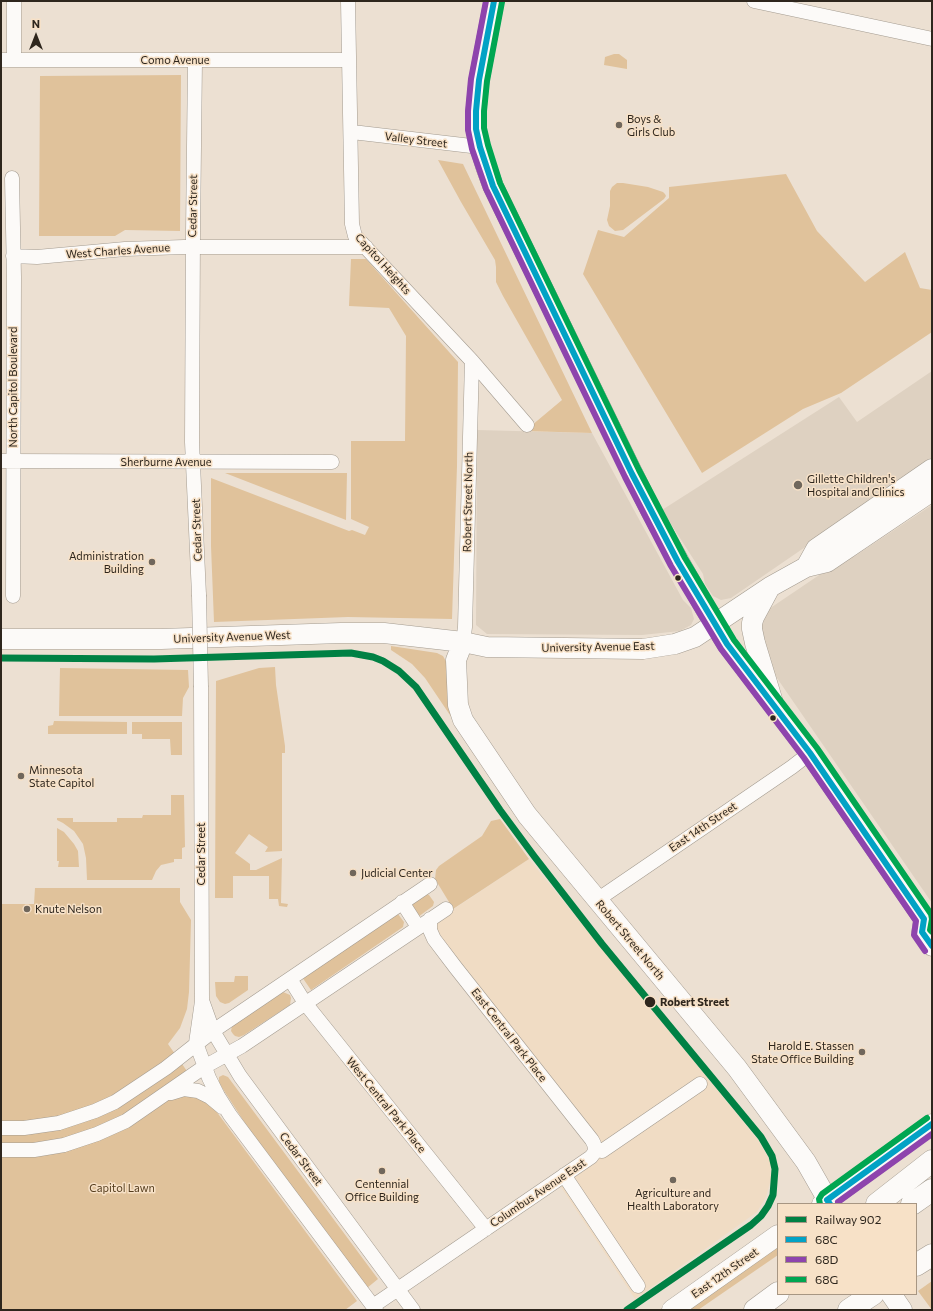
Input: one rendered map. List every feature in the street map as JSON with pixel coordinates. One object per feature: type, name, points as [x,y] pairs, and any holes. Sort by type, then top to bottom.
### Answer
[{"type":"highway","points":[[878,1203],[932,1161]]},
{"type":"highway","points":[[755,1310],[777,1294]]},
{"type":"highway","points":[[850,1309],[871,1295]]},
{"type":"main road","points":[[494,1],[477,95],[476,129],[480,148],[493,186],[632,474],[678,562],[735,656],[810,753],[928,920],[922,932],[932,946]]},
{"type":"main road","points":[[806,567],[816,548],[932,469]]},
{"type":"main road","name":"University Avenue East","points":[[463,642],[487,647],[643,649],[675,644],[695,637],[770,587],[806,567],[827,562],[932,490]]},
{"type":"main road","points":[[770,587],[754,617],[752,629],[774,706]]},
{"type":"main road","name":"University Avenue West","points":[[1,639],[162,639],[384,633],[463,642]]},
{"type":"main road","name":"Robert Street North","points":[[463,642],[468,660],[469,718],[473,734],[527,815],[736,1068],[806,1162],[826,1203]]},
{"type":"main road","points":[[826,1203],[932,1124]]},
{"type":"main road","name":"East 12th Street","points":[[672,1310],[777,1236]]},
{"type":"street","points":[[8,60],[14,1]]},
{"type":"street","name":"Capitol Heights","points":[[348,1],[352,132],[352,224],[355,236],[472,361],[527,425]]},
{"type":"street","points":[[754,1],[932,39]]},
{"type":"street","name":"Como Avenue","points":[[8,60],[349,60]]},
{"type":"street","name":"Cedar Street","points":[[195,60],[192,442],[199,595],[201,687],[202,1000],[196,1043],[204,1067],[218,1096],[230,1115],[374,1308]]},
{"type":"street","name":"Valley Street","points":[[352,132],[480,148]]},
{"type":"street","name":"North Capitol Boulevard","points":[[12,178],[13,256],[7,461],[13,596]]},
{"type":"street","name":"West Charles Avenue","points":[[13,256],[37,257],[125,249],[193,247],[366,247]]},
{"type":"street","name":"Robert Street North","points":[[463,642],[465,626],[472,361]]},
{"type":"street","name":"Sherburne Avenue","points":[[7,461],[332,462]]},
{"type":"street","name":"East 14th Street","points":[[597,900],[792,768],[810,753]]},
{"type":"street","points":[[1,1128],[46,1126],[95,1111],[115,1102],[166,1068],[213,1031],[430,884]]},
{"type":"street","points":[[402,902],[418,927]]},
{"type":"street","points":[[1,1150],[34,1150],[49,1148],[81,1140],[126,1121],[204,1067],[242,1046],[446,909]]},
{"type":"street","name":"East Central Park Place","points":[[430,919],[430,930],[434,939],[592,1140],[594,1149]]},
{"type":"street","name":"West Central Park Place","points":[[290,979],[305,1003],[486,1229]]},
{"type":"street","name":"Cedar Street","points":[[202,1000],[213,1031],[240,1076],[413,1310]]},
{"type":"street","name":"Columbus Avenue East","points":[[374,1308],[398,1289],[591,1157],[594,1153],[594,1149],[602,1151],[700,1084]]},
{"type":"street","points":[[165,1095],[184,1089],[198,1091],[210,1097],[230,1115]]},
{"type":"street","points":[[564,1175],[638,1286]]},
{"type":"shaded area","name":"Gillette Children's Hospital and Clinics","points":[[932,371],[932,460],[731,598],[721,600],[713,596],[705,584],[703,574],[662,510],[839,397],[857,422]]},
{"type":"shaded area","points":[[477,430],[592,433],[683,600],[691,608],[694,619],[691,625],[680,631],[642,635],[487,634],[476,625]]},
{"type":"shaded area","points":[[932,505],[932,903],[768,665],[759,638],[763,613],[837,563],[855,556]]},
{"type":"shaded area","points":[[529,859],[758,1140],[770,1161],[771,1179],[766,1197],[757,1212],[635,1299],[561,1187],[596,1162],[600,1155],[432,931],[433,923]]},
{"type":"green space","points":[[619,54],[627,60],[627,69],[604,65],[605,57]]},
{"type":"green space","points":[[181,75],[180,231],[125,230],[115,236],[39,236],[40,76]]},
{"type":"green space","points":[[438,160],[463,164],[592,433],[525,431],[562,400],[496,282],[495,260]]},
{"type":"green space","points":[[786,174],[817,231],[865,282],[905,252],[920,288],[932,290],[932,332],[841,393],[803,409],[702,473],[583,274],[598,230],[624,237],[669,198],[669,187]]},
{"type":"green space","points":[[617,183],[648,187],[663,192],[666,196],[623,230],[615,231],[609,226],[607,220],[610,206],[610,191]]},
{"type":"green space","points":[[351,259],[366,259],[458,362],[457,466],[452,619],[348,617],[214,622],[211,546],[211,478],[349,531],[352,530],[365,535],[369,527],[351,519],[351,441],[405,441],[406,336],[389,308],[349,306]]},
{"type":"green space","points":[[225,473],[347,473],[346,520]]},
{"type":"green space","points":[[391,646],[437,653],[443,656],[448,665],[454,721],[425,678],[412,664],[391,650]]},
{"type":"green space","points":[[275,667],[276,685],[285,746],[285,753],[282,753],[282,851],[265,852],[268,847],[249,834],[235,853],[250,864],[250,870],[256,870],[282,858],[281,903],[288,904],[287,907],[279,906],[278,899],[269,899],[269,876],[233,876],[233,898],[215,898],[216,681],[259,668]]},
{"type":"green space","points":[[60,668],[188,670],[189,687],[183,698],[182,716],[59,716]]},
{"type":"green space","points":[[54,721],[127,722],[127,734],[48,734],[48,726],[53,725]]},
{"type":"green space","points":[[132,722],[182,722],[182,755],[171,755],[170,739],[142,739],[142,734],[132,734]]},
{"type":"green space","points":[[171,795],[184,795],[185,847],[182,848],[182,859],[174,859],[174,862],[161,865],[156,871],[152,880],[87,880],[86,858],[83,844],[74,831],[57,820],[57,818],[73,818],[73,822],[117,822],[117,818],[142,818],[143,815],[171,815]]},
{"type":"green space","points":[[500,819],[529,859],[447,913],[450,907],[449,902],[435,879],[436,870],[439,866],[482,836],[491,821]]},
{"type":"green space","points":[[57,828],[64,832],[78,851],[79,867],[58,867]]},
{"type":"green space","name":"Capitol Lawn","points":[[35,888],[180,888],[180,902],[191,920],[189,992],[187,1009],[180,1028],[168,1044],[357,1301],[345,1310],[1,1310],[1,904],[34,904]]},
{"type":"green space","points":[[427,894],[434,902],[433,906],[418,917],[409,904]]},
{"type":"green space","points":[[398,914],[404,922],[403,927],[311,990],[302,977]]},
{"type":"green space","points":[[235,976],[248,976],[248,990],[229,1003],[225,1004],[220,1002],[216,996],[215,982],[234,982]]},
{"type":"green space","points":[[283,992],[290,995],[290,1005],[244,1035],[239,1037],[233,1034],[231,1031],[232,1026]]},
{"type":"green space","points":[[223,1075],[228,1077],[378,1279],[367,1288],[254,1137],[219,1083],[219,1077]]},
{"type":"green space","points":[[777,1244],[777,1256],[698,1310],[685,1310]]},
{"type":"green space","points":[[932,1281],[932,1310],[918,1291]]},
{"type":"rail line","name":"902","points":[[1,658],[154,659],[351,653],[373,657],[383,661],[399,671],[416,687],[500,810],[534,856],[602,944],[761,1137],[772,1156],[775,1169],[773,1195],[761,1216],[751,1225],[627,1310]]},
{"type":"transit line","name":"68D","points":[[486,1],[471,79],[468,111],[468,130],[472,149],[486,189],[625,477],[671,566],[721,649],[804,758],[916,921],[914,935],[925,951]]},
{"type":"transit line","name":"68C","points":[[494,1],[479,80],[476,111],[476,129],[480,147],[493,186],[632,474],[678,562],[727,644],[810,753],[924,919],[922,932],[932,946]]},
{"type":"transit line","name":"68G","points":[[502,2],[487,81],[484,111],[484,128],[500,183],[639,470],[685,558],[734,640],[817,748],[931,914],[932,919],[930,930],[932,932]]},
{"type":"transit line","name":"68G","points":[[820,1203],[819,1199],[822,1194],[927,1118]]},
{"type":"transit line","name":"68C","points":[[829,1203],[827,1200],[932,1124]]},
{"type":"transit line","name":"68D","points":[[838,1202],[932,1134]]},
{"type":"place","name":"Boys & Girls Club","points":[[619,125]]},
{"type":"place","name":"Gillette Children's Hospital and Clinics","points":[[798,485]]},
{"type":"place","name":"Administration Building","points":[[152,562]]},
{"type":"place","name":"Minnesota State Capitol","points":[[21,776]]},
{"type":"place","name":"Judicial Center","points":[[353,873]]},
{"type":"place","name":"Knute Nelson","points":[[27,909]]},
{"type":"place","name":"Robert Street","points":[[650,1002]]},
{"type":"place","name":"Harold E. Stassen State Office Building","points":[[862,1052]]},
{"type":"place","name":"Centennial Office Building","points":[[382,1171]]},
{"type":"place","name":"Agriculture and Health Laboratory","points":[[673,1180]]}]
